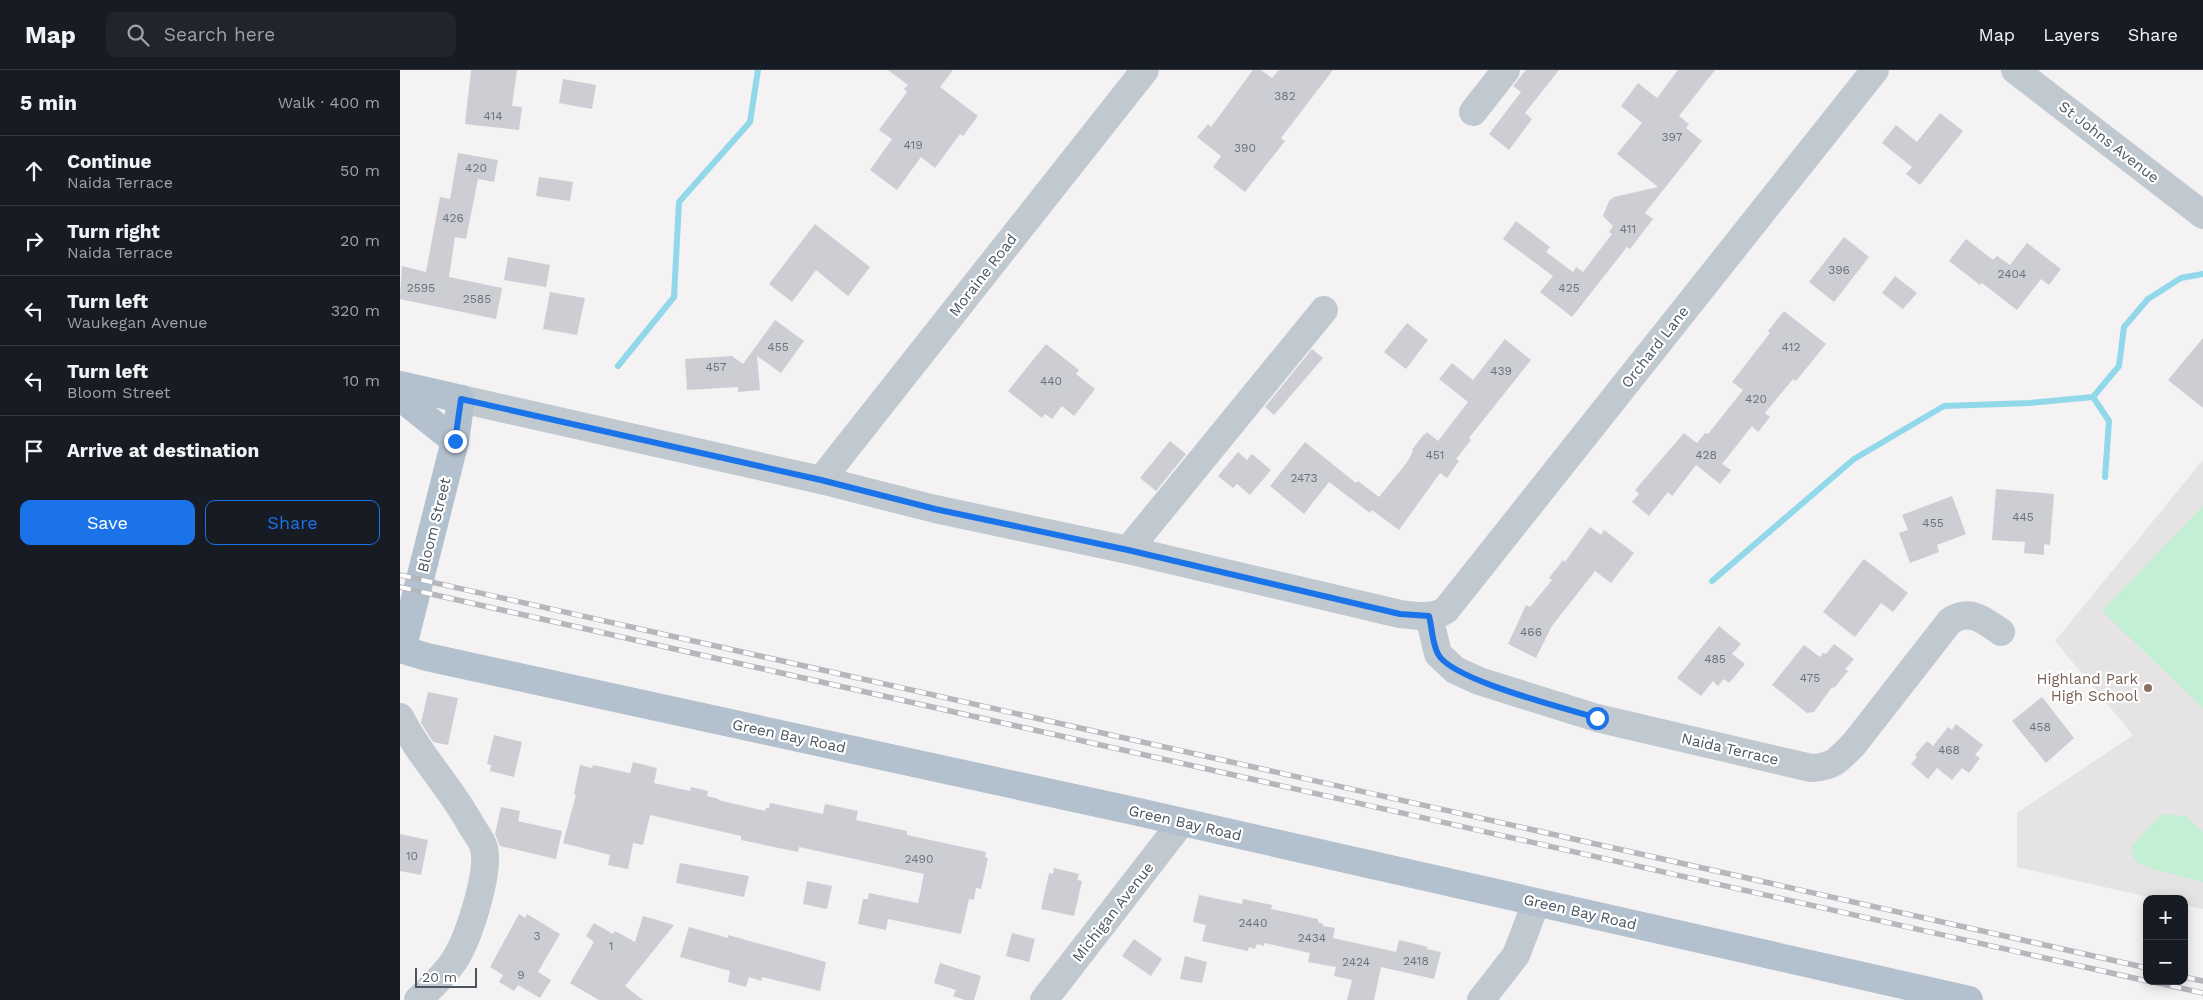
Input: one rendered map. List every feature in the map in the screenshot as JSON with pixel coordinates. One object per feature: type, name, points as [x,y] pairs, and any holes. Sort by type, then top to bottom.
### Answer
[{"type":"main road","points":[[400,385],[461,399]]},
{"type":"main road","points":[[400,397],[455,441]]},
{"type":"main road","name":"Bloom Street","points":[[401,652],[455,441],[461,399]]},
{"type":"main road","name":"Green Bay Road","points":[[401,652],[1181,823],[1968,1000]]},
{"type":"street","name":"Moraine Road","points":[[821,480],[1145,70]]},
{"type":"street","points":[[1473,112],[1506,70]]},
{"type":"street","name":"Orchard Lane","points":[[1429,616],[1440,614],[1446,610],[1875,70]]},
{"type":"street","name":"St Johns Avenue","points":[[2015,70],[2193,207]]},
{"type":"street","points":[[1128,550],[1324,310]]},
{"type":"street","points":[[461,399],[821,480],[935,509],[1128,550],[1400,614],[1429,616]]},
{"type":"street","name":"Naida Terrace","points":[[1429,616],[1438,654],[1455,670],[1479,681],[1597,718],[1811,768],[1826,767],[1836,762],[1854,744],[1950,621],[1957,616],[1967,614],[1980,617],[2001,632]]},
{"type":"street","points":[[400,717],[413,742],[459,804],[484,848],[484,869],[475,914],[456,959],[447,971],[418,1000]]},
{"type":"street","name":"Michigan Avenue","points":[[1044,1000],[1181,823]]},
{"type":"street","points":[[1481,1000],[1516,954],[1536,902]]},
{"type":"shaded area","name":"Highland Park High School","points":[[2203,460],[2203,909],[2188,906],[2188,895],[2143,896],[2017,867],[2017,813],[2133,735],[2055,641]]},
{"type":"green space","points":[[2203,506],[2203,708],[2102,611]]},
{"type":"green space","points":[[2163,814],[2186,816],[2203,832],[2203,882],[2150,868],[2135,861],[2130,849]]},
{"type":"building","points":[[471,70],[517,70],[512,106],[522,107],[519,130],[465,124]]},
{"type":"building","points":[[888,70],[953,70],[940,87],[978,116],[963,136],[960,134],[935,168],[921,157],[897,190],[870,170],[892,139],[879,130],[907,92],[904,89],[908,85]]},
{"type":"building","points":[[1253,70],[1261,70],[1272,78],[1279,70],[1333,70],[1281,138],[1285,141],[1245,192],[1213,167],[1221,156],[1197,137],[1208,124],[1211,127]]},
{"type":"building","points":[[1526,70],[1559,70],[1525,113],[1532,119],[1509,150],[1489,134],[1521,92],[1513,86]]},
{"type":"building","points":[[1678,70],[1715,70],[1679,116],[1689,124],[1686,128],[1702,141],[1645,213],[1653,219],[1630,249],[1627,247],[1572,317],[1540,292],[1553,276],[1503,239],[1516,221],[1550,247],[1546,252],[1573,272],[1576,267],[1583,272],[1612,234],[1609,232],[1613,226],[1603,216],[1609,201],[1614,197],[1658,187],[1617,154],[1642,123],[1621,106],[1638,83],[1657,98]]},
{"type":"building","points":[[563,79],[596,85],[592,109],[559,103]]},
{"type":"building","points":[[1940,113],[1963,131],[1920,185],[1906,174],[1912,167],[1882,143],[1896,125],[1917,142]]},
{"type":"building","points":[[458,153],[498,160],[494,182],[478,179],[466,239],[455,237],[449,277],[502,288],[496,319],[400,299],[402,266],[426,272],[440,197],[450,199]]},
{"type":"building","points":[[539,177],[573,182],[570,201],[536,196]]},
{"type":"building","points":[[815,224],[870,267],[848,296],[816,270],[792,302],[769,284]]},
{"type":"building","points":[[1844,237],[1869,257],[1834,302],[1809,282]]},
{"type":"building","points":[[1966,239],[1993,260],[1997,256],[2010,265],[2027,243],[2061,269],[2049,285],[2041,279],[2017,310],[1949,261]]},
{"type":"building","points":[[508,257],[550,265],[546,287],[504,280]]},
{"type":"building","points":[[1895,276],[1917,293],[1903,309],[1882,293]]},
{"type":"building","points":[[550,292],[585,298],[577,335],[543,329]]},
{"type":"building","points":[[1784,311],[1826,344],[1796,381],[1793,379],[1765,413],[1770,417],[1758,432],[1752,426],[1722,464],[1731,470],[1720,484],[1696,465],[1672,496],[1668,492],[1649,516],[1632,502],[1639,494],[1635,490],[1684,433],[1697,443],[1705,433],[1708,434],[1743,390],[1732,382],[1770,333],[1768,331]]},
{"type":"building","points":[[775,320],[804,341],[781,373],[757,356],[760,390],[738,392],[738,387],[687,390],[685,359],[732,356],[743,364]]},
{"type":"building","points":[[1407,323],[1428,340],[1406,369],[1384,352]]},
{"type":"building","points":[[2203,338],[2203,408],[2168,380]]},
{"type":"building","points":[[1505,339],[1531,360],[1469,438],[1471,440],[1456,459],[1459,461],[1447,478],[1440,473],[1399,530],[1372,510],[1370,513],[1329,482],[1304,514],[1270,486],[1305,442],[1356,483],[1358,481],[1379,497],[1408,461],[1412,450],[1424,434],[1427,432],[1438,441],[1468,402],[1439,379],[1452,363],[1473,380]]},
{"type":"building","points":[[1046,344],[1079,370],[1076,374],[1095,389],[1074,416],[1062,406],[1052,419],[1045,414],[1042,418],[1008,391]]},
{"type":"building","points":[[1312,349],[1323,358],[1274,415],[1265,407]]},
{"type":"building","points":[[1170,441],[1186,454],[1156,491],[1140,478]]},
{"type":"building","points":[[1238,452],[1247,460],[1252,454],[1271,470],[1250,495],[1237,484],[1233,488],[1218,476]]},
{"type":"building","points":[[1996,489],[2054,494],[2050,545],[2044,544],[2044,555],[2024,553],[2025,542],[1992,540]]},
{"type":"building","points":[[1952,496],[1966,534],[1937,545],[1939,552],[1910,563],[1899,533],[1908,530],[1902,515]]},
{"type":"building","points":[[1590,527],[1601,535],[1604,530],[1634,553],[1611,583],[1595,571],[1552,626],[1536,658],[1508,644],[1526,605],[1530,607],[1552,580],[1549,578],[1563,560],[1565,562]]},
{"type":"building","points":[[1864,559],[1908,593],[1893,612],[1881,603],[1855,637],[1823,612]]},
{"type":"building","points":[[1719,626],[1741,644],[1732,654],[1745,664],[1729,683],[1724,679],[1718,686],[1713,681],[1701,696],[1677,678]]},
{"type":"building","points":[[1834,644],[1854,659],[1845,669],[1848,671],[1834,688],[1832,687],[1814,712],[1807,713],[1772,685],[1804,645],[1820,657],[1823,653],[1826,654]]},
{"type":"building","points":[[428,692],[458,698],[448,745],[433,742],[421,723]]},
{"type":"building","points":[[2042,697],[2074,738],[2046,763],[2012,721]]},
{"type":"building","points":[[1956,724],[1983,745],[1975,755],[1980,758],[1969,773],[1962,768],[1952,780],[1937,768],[1928,779],[1911,764],[1917,757],[1915,755],[1927,741],[1933,746],[1948,727],[1952,730]]},
{"type":"building","points":[[494,735],[522,742],[514,777],[490,771],[491,765],[487,764]]},
{"type":"building","points":[[633,762],[657,768],[654,783],[690,791],[691,787],[708,791],[707,796],[718,800],[765,811],[766,808],[769,808],[770,803],[823,814],[825,804],[858,811],[856,820],[907,831],[907,835],[986,852],[985,857],[988,858],[981,889],[976,888],[974,900],[969,899],[961,934],[888,919],[886,930],[858,924],[863,899],[868,899],[869,893],[918,903],[924,874],[799,847],[798,852],[741,840],[741,836],[650,815],[643,845],[633,843],[628,869],[608,865],[610,855],[563,843],[576,795],[574,794],[580,765],[592,768],[593,765],[630,773]]},
{"type":"building","points":[[501,807],[520,811],[518,821],[562,831],[556,859],[500,846],[495,834]]},
{"type":"building","points":[[400,834],[428,840],[421,875],[400,871]]},
{"type":"building","points":[[680,863],[749,876],[744,897],[676,883]]},
{"type":"building","points":[[1054,868],[1079,874],[1077,880],[1082,881],[1074,916],[1041,909],[1049,873],[1053,874]]},
{"type":"building","points":[[807,881],[832,886],[827,909],[803,904]]},
{"type":"building","points":[[1199,895],[1242,904],[1243,899],[1272,905],[1271,909],[1318,919],[1318,922],[1323,924],[1323,926],[1335,928],[1333,938],[1396,952],[1399,940],[1428,947],[1427,949],[1441,952],[1434,979],[1381,967],[1374,1000],[1347,1000],[1352,980],[1334,976],[1336,967],[1308,962],[1310,953],[1264,943],[1264,946],[1257,944],[1255,949],[1249,947],[1248,951],[1202,941],[1206,925],[1193,922]]},
{"type":"building","points":[[519,914],[525,918],[527,914],[560,934],[538,972],[551,980],[540,998],[518,985],[514,991],[499,982],[503,975],[490,967]]},
{"type":"building","points":[[643,916],[674,925],[625,986],[643,1000],[599,1000],[570,983],[594,942],[586,936],[594,923],[613,934],[615,931],[635,942]]},
{"type":"building","points":[[689,927],[728,938],[728,935],[826,962],[820,991],[762,977],[761,981],[749,977],[746,987],[728,982],[730,971],[680,957]]},
{"type":"building","points":[[1012,933],[1035,939],[1029,962],[1006,956]]},
{"type":"building","points":[[1134,939],[1162,959],[1151,976],[1122,956]]},
{"type":"building","points":[[1185,956],[1207,962],[1202,983],[1180,979]]},
{"type":"building","points":[[940,963],[981,976],[974,1000],[965,1000],[953,996],[956,990],[934,983]]},
{"type":"waterway","points":[[618,366],[674,297],[679,202],[750,122],[758,70]]},
{"type":"waterway","points":[[1712,581],[1854,459],[1944,406],[2030,403],[2093,397],[2119,366],[2124,327],[2148,299],[2181,278],[2203,274]]},
{"type":"waterway","points":[[2093,397],[2109,421],[2105,477]]},
{"type":"railway","points":[[400,575],[2143,967]]},
{"type":"railway","points":[[400,587],[2143,980]]},
{"type":"railway","points":[[2188,978],[2203,981]]},
{"type":"railway","points":[[2167,985],[2203,993]]},
{"type":"place","name":"Highland Park High School","points":[[2148,688]]},
{"type":"route","points":[[455,441],[461,399],[821,480],[935,509],[1128,550],[1400,614],[1429,616],[1438,654],[1455,670],[1479,681],[1597,718]]}]
